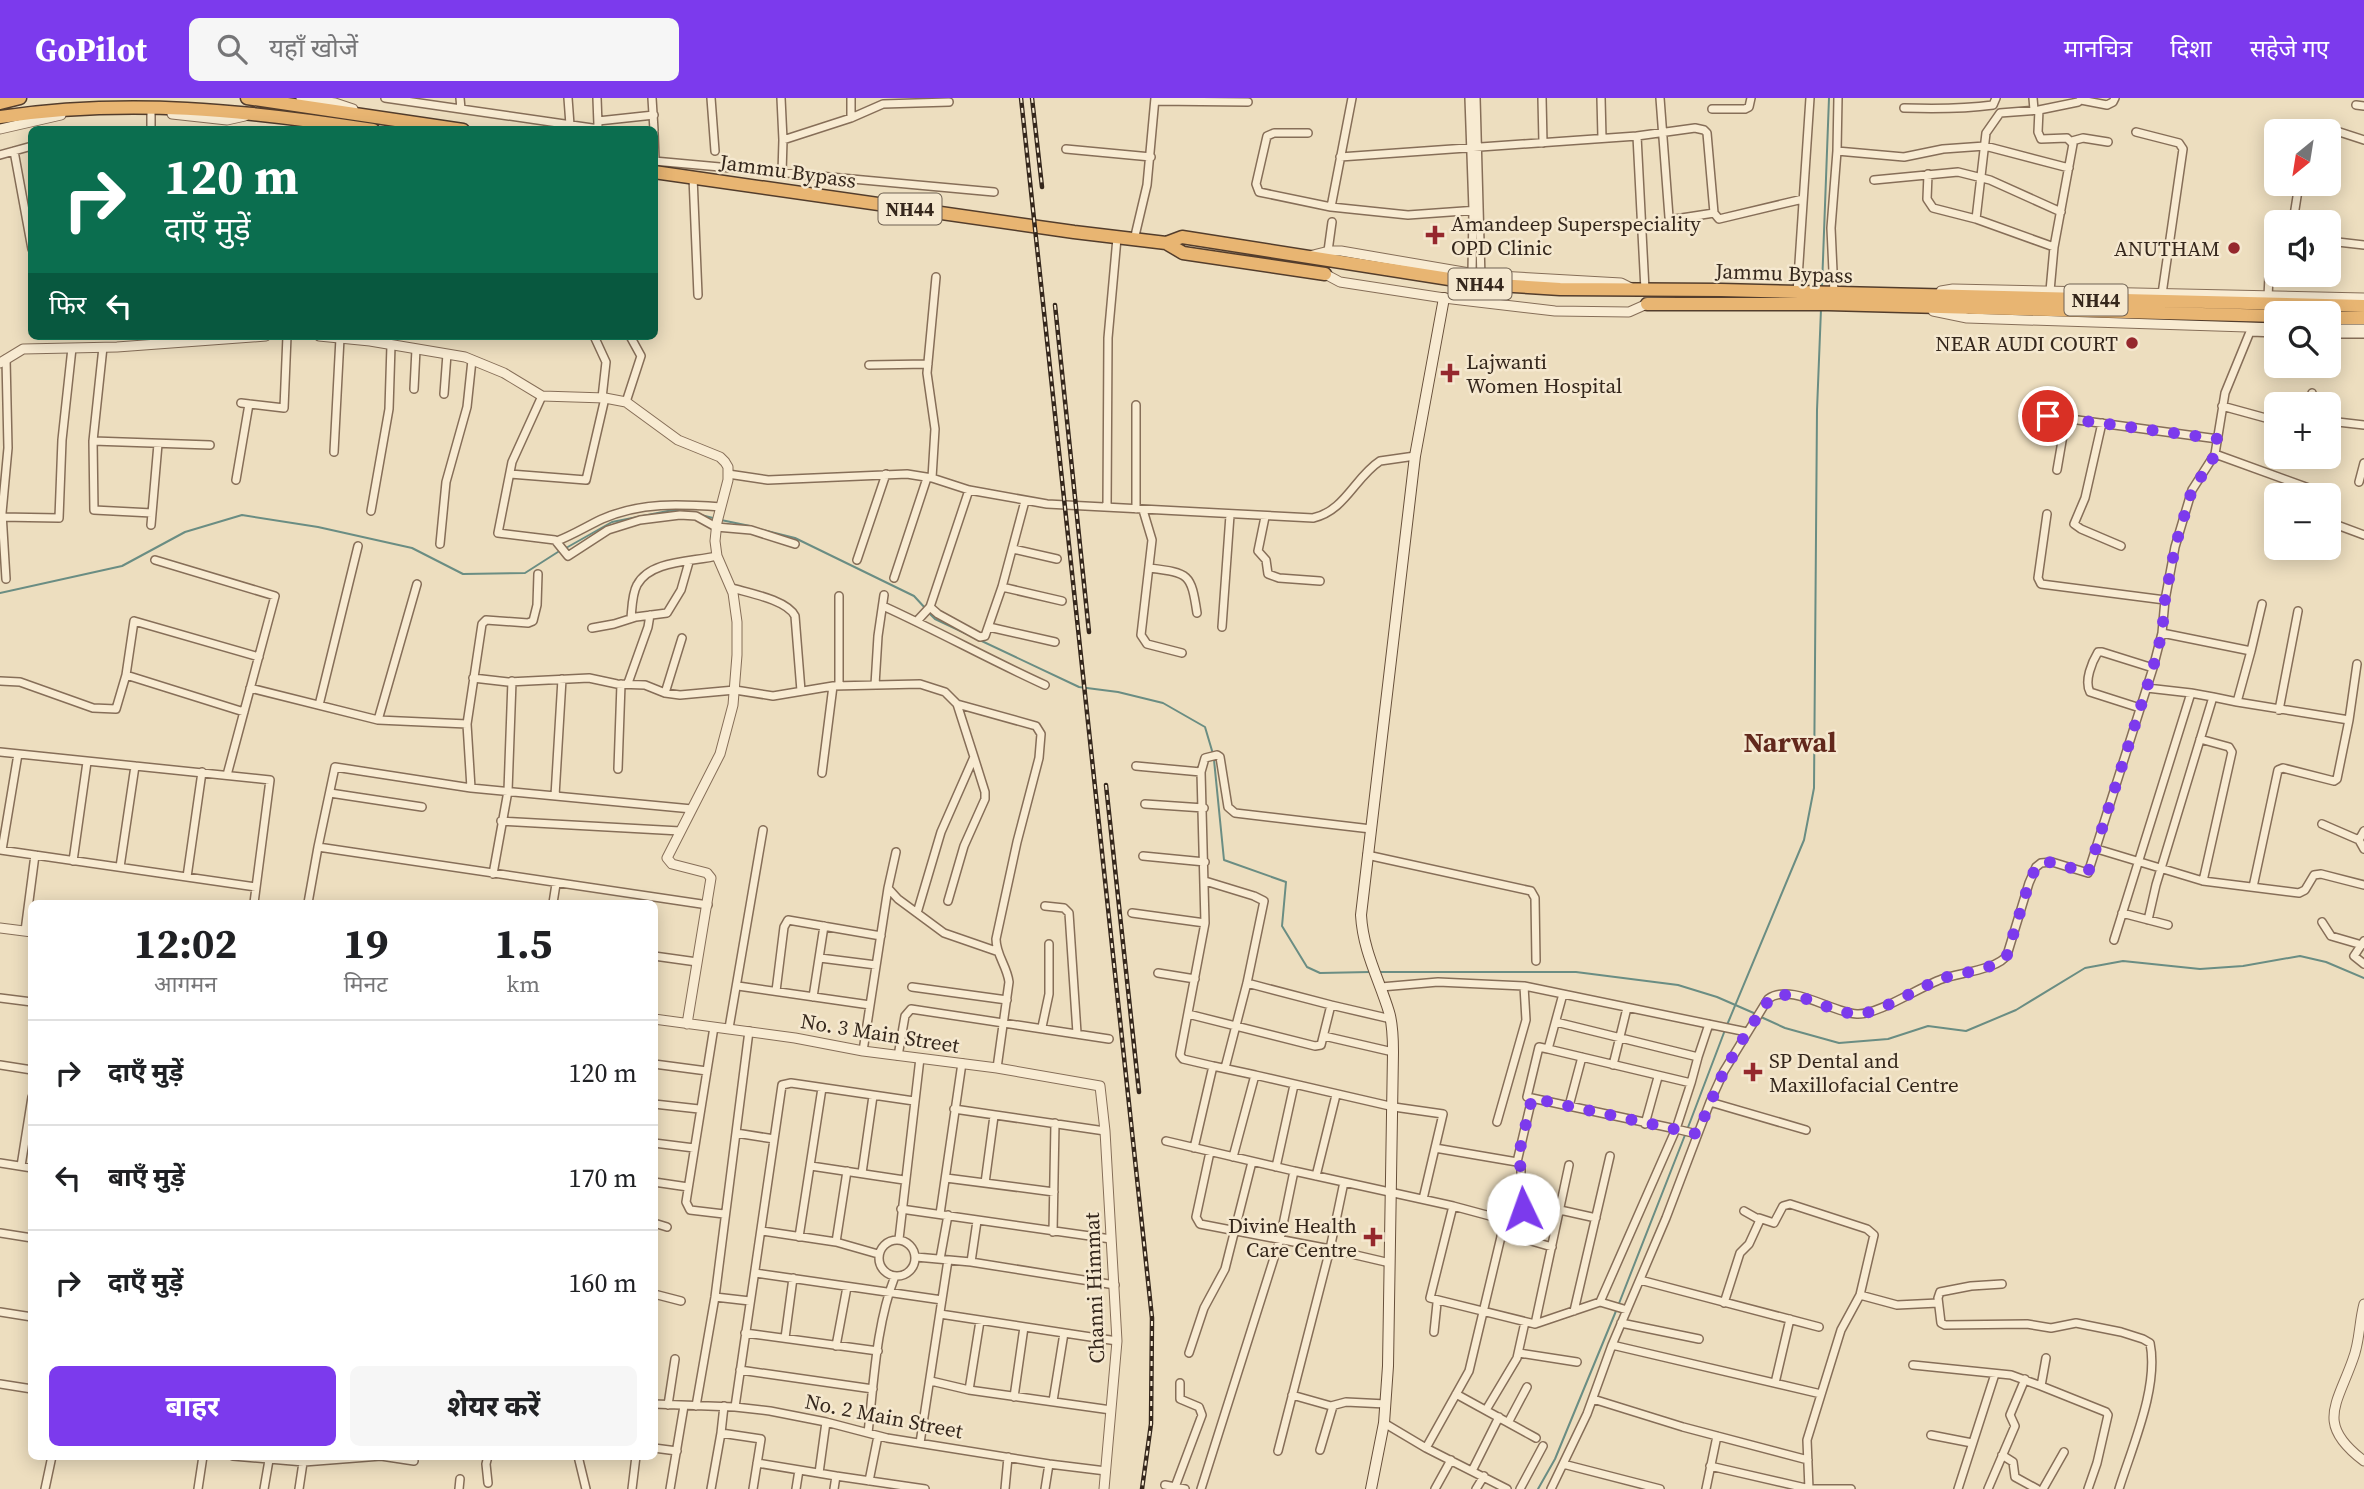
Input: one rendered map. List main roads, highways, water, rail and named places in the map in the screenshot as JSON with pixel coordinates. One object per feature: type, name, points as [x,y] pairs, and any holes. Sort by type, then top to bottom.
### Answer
[{"type":"highway","points":[[0,103],[20,98]]},
{"type":"highway","points":[[247,98],[374,123]]},
{"type":"highway","points":[[0,117],[69,104],[156,100],[260,113],[412,126]]},
{"type":"highway","name":"Jammu Bypass","points":[[658,173],[1166,243],[1183,253],[1325,274]]},
{"type":"highway","name":"Jammu Bypass","points":[[1166,243],[1182,237],[1572,289],[2264,315]]},
{"type":"highway","name":"Jammu Bypass","points":[[1647,304],[1797,297]]},
{"type":"highway","name":"Jammu Bypass","points":[[1914,301],[2364,306]]},
{"type":"highway","points":[[2341,317],[2364,318]]},
{"type":"main road","points":[[1371,1489],[1386,1404],[1394,1107],[1391,1019],[1371,966],[1361,915],[1415,456],[1444,298]]},
{"type":"waterway","points":[[1822,286],[1829,98]]},
{"type":"waterway","points":[[1727,1025],[1804,840],[1814,788],[1817,410],[1821,309]]},
{"type":"waterway","points":[[566,548],[612,522],[673,510],[682,512]]},
{"type":"waterway","points":[[0,593],[122,566],[185,532],[242,515],[318,527],[412,548],[463,574],[525,573],[561,550]]},
{"type":"waterway","points":[[701,515],[713,518]]},
{"type":"waterway","points":[[721,520],[750,526]]},
{"type":"waterway","points":[[759,529],[795,538],[914,596],[926,609]]},
{"type":"waterway","points":[[929,613],[935,619],[1079,687],[1118,692],[1163,703],[1205,727],[1213,754]]},
{"type":"waterway","points":[[1214,760],[1224,860],[1286,882],[1282,926],[1307,967],[1320,973],[1370,972]]},
{"type":"waterway","points":[[1761,1017],[1785,1028],[1839,1043],[1888,1039],[1928,1026],[1966,1031],[2016,1010],[2085,968],[2123,961],[2200,969],[2243,966],[2300,956],[2326,962],[2364,978]]},
{"type":"waterway","points":[[1379,972],[1576,972],[1678,985],[1717,997],[1756,1014]]},
{"type":"waterway","points":[[1687,1130],[1725,1030]]},
{"type":"waterway","points":[[1618,1306],[1685,1135]]},
{"type":"waterway","points":[[1538,1489],[1555,1459],[1616,1311]]},
{"type":"railway","points":[[1021,98],[1152,1318],[1151,1424],[1142,1489]]},
{"type":"railway","points":[[1032,98],[1042,187]]},
{"type":"railway","points":[[1055,305],[1089,632]]},
{"type":"railway","points":[[1106,785],[1139,1092]]},
{"type":"place","name":"Amandeep Superspeciality OPD Clinic","points":[[1435,235]]},
{"type":"place","name":"ANUTHAM","points":[[2234,248]]},
{"type":"place","name":"NEAR AUDI COURT","points":[[2132,343]]},
{"type":"place","name":"Lajwanti Women Hospital","points":[[1450,373]]},
{"type":"place","name":"SP Dental and Maxillofacial Centre","points":[[1753,1072]]},
{"type":"place","name":"Divine Health Care Centre","points":[[1373,1237]]},
{"type":"district","name":"Narwal","points":[[1790,742]]}]
